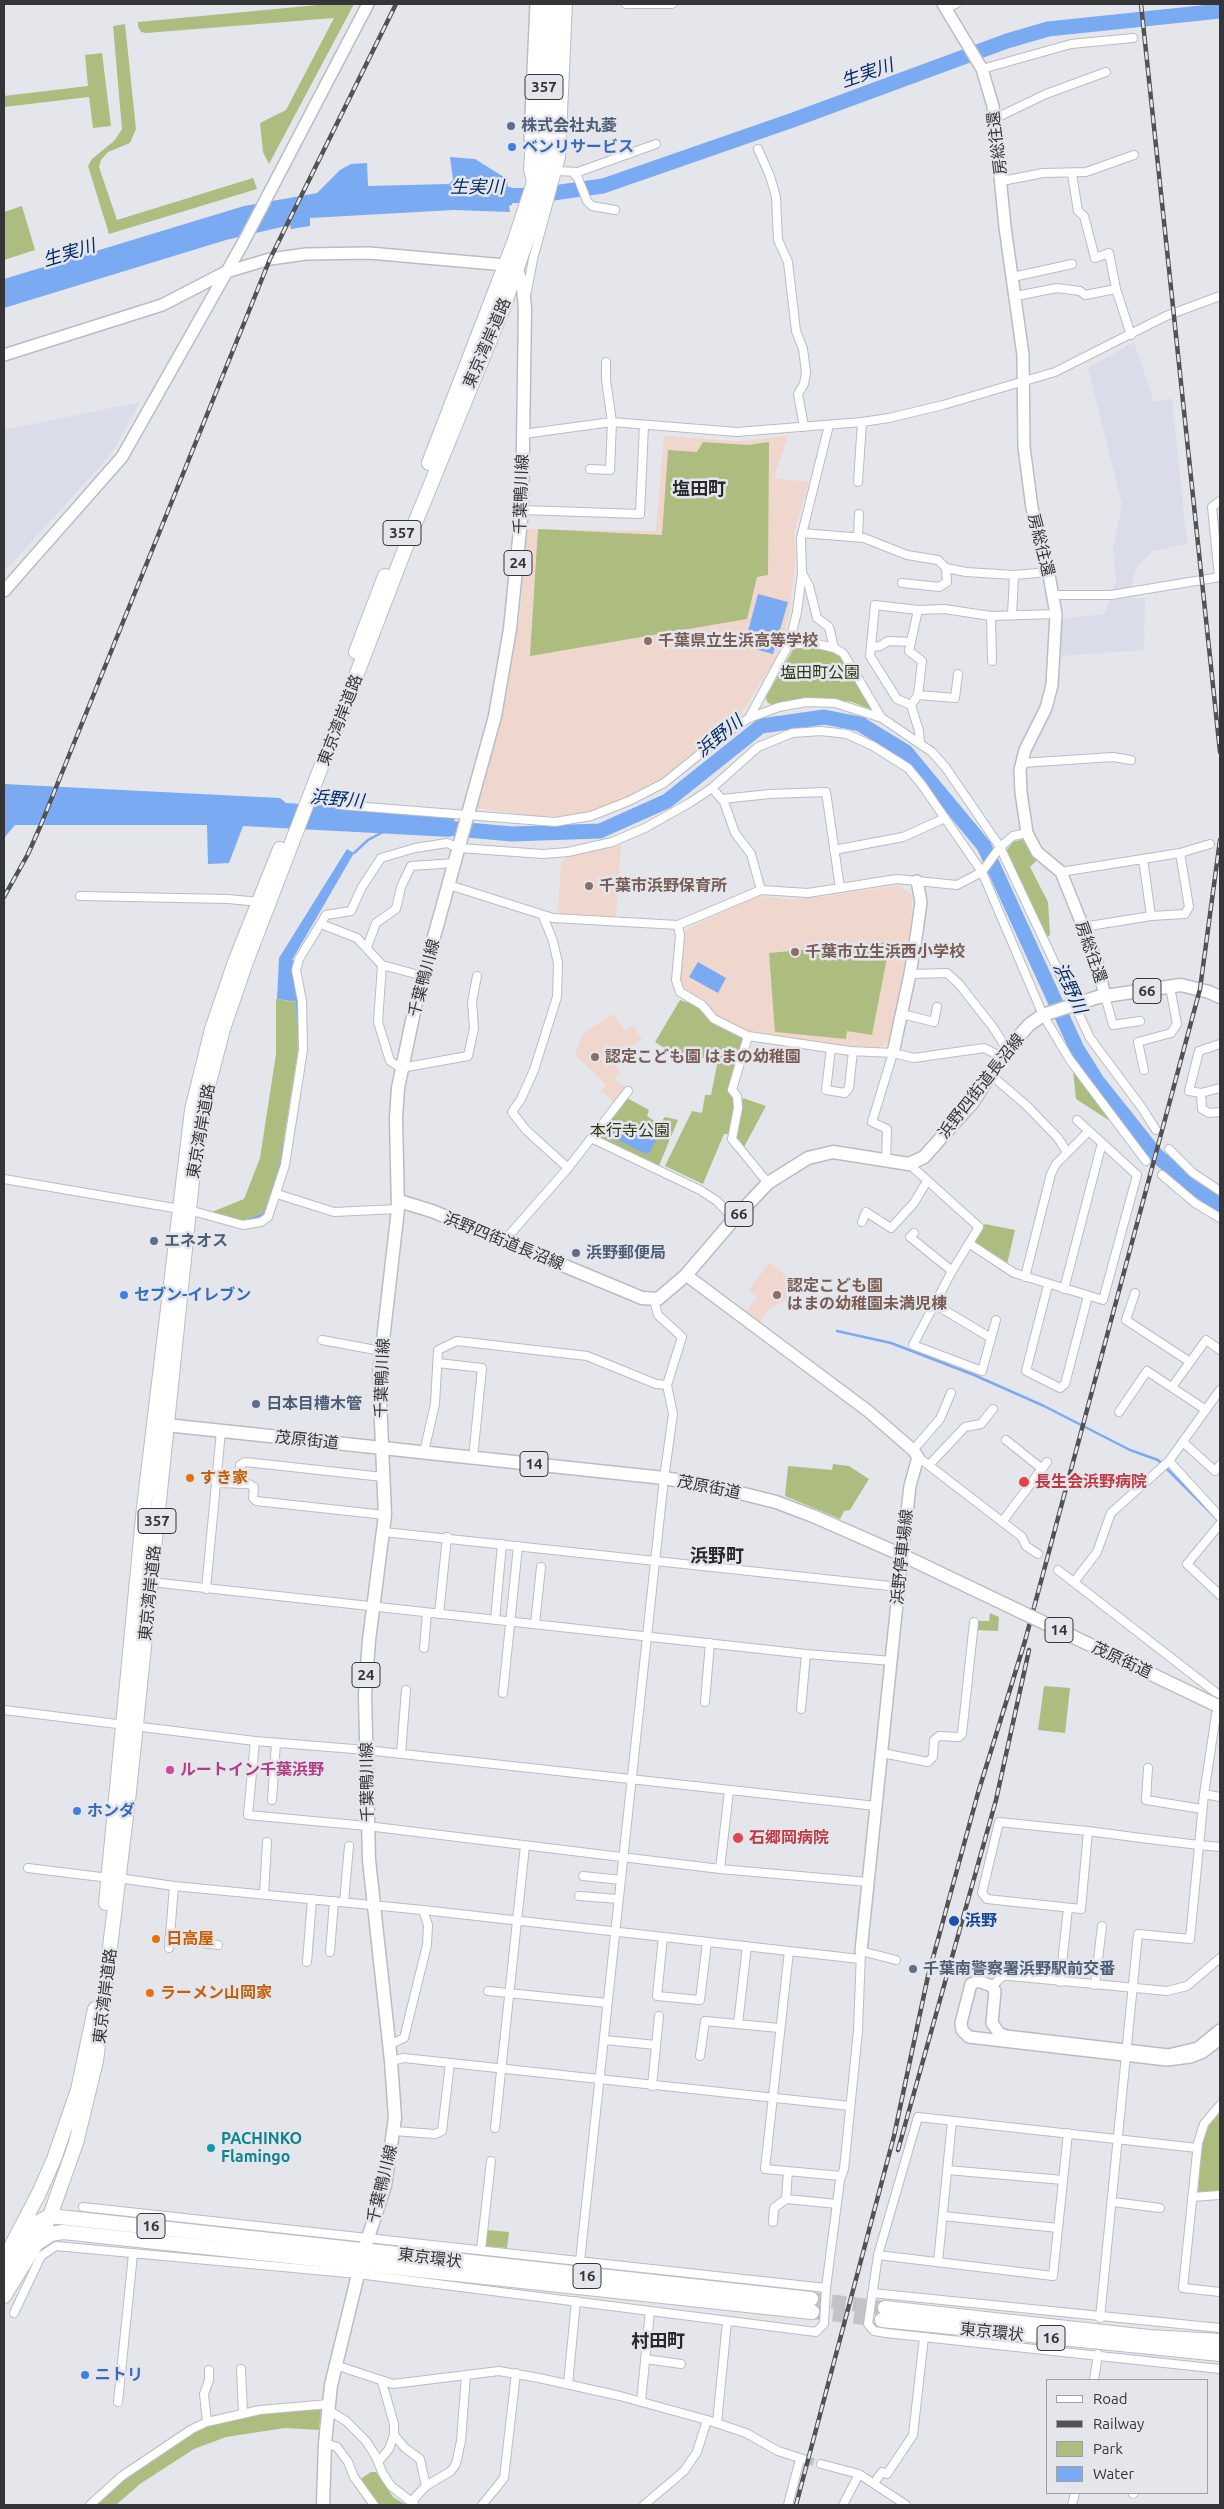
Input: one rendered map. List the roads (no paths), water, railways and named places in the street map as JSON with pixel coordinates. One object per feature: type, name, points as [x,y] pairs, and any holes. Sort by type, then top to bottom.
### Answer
[{"type":"highway","name":"東京湾岸道路","points":[[534,220],[533,186],[537,169],[543,112],[547,4]]},
{"type":"highway","name":"東京湾岸道路","points":[[4,2296],[36,2244],[47,2218],[76,2143],[96,2061],[113,1878],[184,1210],[201,1117],[217,1050],[265,903],[303,801],[511,268],[534,220],[551,153],[558,4]]},
{"type":"highway","name":"東京湾岸道路","points":[[130,1726],[151,1582],[161,1424]]},
{"type":"highway","name":"東京湾岸道路","points":[[4,2260],[37,2198],[66,2128],[86,2061],[113,1878]]},
{"type":"highway","points":[[4,2278],[36,2223],[47,2218],[39,2210],[37,2198]]},
{"type":"highway","name":"東京環状","points":[[47,2218],[57,2225],[123,2232],[169,2243]]},
{"type":"highway","name":"東京環状","points":[[36,2244],[51,2234],[62,2232],[169,2243],[360,2270],[502,2285],[811,2306],[367,2243],[47,2218]]},
{"type":"highway","name":"東京環状","points":[[1220,2341],[1149,2337],[884,2314],[1220,2354]]},
{"type":"main road","name":"千葉鴨川線","points":[[323,2505],[325,2443],[335,2365],[367,2243],[385,2186],[394,2131],[391,2061],[372,1905],[367,1826],[366,1670],[385,1515],[379,1403],[381,1351],[398,1205],[396,1118],[401,1068],[423,976],[460,846],[502,685],[518,570],[522,510],[525,308],[523,287],[511,268]]},
{"type":"main road","name":"浜野四街道長沼線","points":[[909,1164],[917,1162],[928,1153],[974,1102],[1004,1053],[1030,1024],[1044,1015],[1105,996],[1170,987],[1190,986],[1220,997]]},
{"type":"main road","name":"66","points":[[654,1300],[664,1296],[686,1275],[768,1183],[808,1158],[827,1152],[909,1164]]},
{"type":"main road","name":"浜野四街道長沼線","points":[[398,1205],[432,1211],[642,1298],[654,1300]]},
{"type":"main road","name":"茂原街道","points":[[161,1424],[664,1478],[712,1486],[776,1502],[902,1555],[1218,1706]]},
{"type":"street","points":[[4,592],[122,457],[243,243],[368,4]]},
{"type":"street","points":[[533,186],[528,170],[536,4]]},
{"type":"street","points":[[525,308],[532,265],[534,220],[557,175],[568,4]]},
{"type":"street","points":[[627,4],[672,4]]},
{"type":"street","name":"房総往還","points":[[948,5],[982,69],[991,94],[996,118],[1005,227],[1016,296],[1025,381],[1025,456],[1032,508],[1049,572],[1056,614],[1052,685],[1046,708],[1025,750],[1022,763],[1021,792],[1027,832],[1037,852],[1061,872],[1096,959],[1105,996]]},
{"type":"street","points":[[982,69],[1071,44],[1133,38]]},
{"type":"street","points":[[996,118],[1046,94],[1106,72]]},
{"type":"street","points":[[557,175],[597,166],[656,144]]},
{"type":"street","points":[[758,149],[770,176],[776,197],[778,240],[788,262],[796,331],[803,349],[806,372],[798,394],[804,427]]},
{"type":"street","points":[[1002,181],[1043,173],[1072,174],[1086,172],[1134,155]]},
{"type":"street","points":[[572,172],[578,178],[587,201],[592,206],[615,210]]},
{"type":"street","points":[[1072,174],[1078,211],[1084,216],[1095,258],[1109,253],[1116,289],[1131,335]]},
{"type":"street","points":[[4,355],[162,305],[226,272],[270,259],[306,254],[369,253],[511,268]]},
{"type":"street","points":[[1013,277],[1072,264]]},
{"type":"street","points":[[1016,296],[1057,288],[1080,291],[1085,295],[1116,289]]},
{"type":"street","points":[[523,434],[612,422],[737,432],[862,422],[944,405],[1070,366],[1166,316],[1220,296]]},
{"type":"street","points":[[590,469],[610,470],[612,422],[606,380],[606,362]]},
{"type":"street","points":[[858,482],[862,422]]},
{"type":"street","points":[[522,510],[640,514],[644,424]]},
{"type":"street","points":[[749,718],[789,644],[797,612],[802,573],[802,533],[829,425]]},
{"type":"street","points":[[1052,595],[1111,595],[1219,577],[1217,522],[1212,507],[1220,502]]},
{"type":"street","points":[[858,537],[859,514]]},
{"type":"street","points":[[802,533],[858,537],[907,554],[938,560],[946,568],[966,572],[1014,575],[1049,572]]},
{"type":"street","points":[[902,583],[939,587],[947,582],[946,568]]},
{"type":"street","points":[[802,573],[810,586],[817,618],[829,627],[834,648]]},
{"type":"street","points":[[1012,615],[1014,575]]},
{"type":"street","points":[[920,742],[919,731],[911,705],[897,699],[870,656],[876,605],[918,610],[944,609],[990,616],[1056,614]]},
{"type":"street","points":[[911,705],[918,695],[922,661],[910,651],[918,610]]},
{"type":"street","points":[[990,616],[992,661]]},
{"type":"street","points":[[871,647],[880,646],[888,641],[911,642]]},
{"type":"street","points":[[789,644],[817,644],[834,648],[843,653],[882,718]]},
{"type":"street","points":[[918,695],[955,698],[958,674]]},
{"type":"street","points":[[323,798],[341,805],[555,822],[592,816],[630,801],[664,783],[726,733],[749,718],[779,707],[806,702],[835,703],[882,718],[920,742],[946,768],[1000,846],[1074,1006],[1102,1056],[1142,1108],[1156,1130]]},
{"type":"street","points":[[4,1179],[184,1210],[231,1223],[252,1224],[268,1217],[285,1165],[304,1050],[302,1001],[296,970],[303,950],[326,915],[350,912],[362,887],[382,858],[446,843],[543,854],[568,852],[612,842],[645,828],[712,788],[758,747],[792,733],[820,731],[848,734],[873,746],[908,768],[982,872],[1044,1015],[1070,1060],[1146,1161]]},
{"type":"street","points":[[1022,763],[1113,757],[1131,760]]},
{"type":"street","points":[[712,788],[722,799],[735,833],[751,854],[761,890]]},
{"type":"street","points":[[722,799],[770,794],[826,792],[840,888]]},
{"type":"street","points":[[834,850],[903,837],[945,818]]},
{"type":"street","points":[[449,885],[542,916],[678,925],[761,890],[808,893],[897,880],[957,885],[982,872],[1000,846],[1013,836],[1027,832]]},
{"type":"street","points":[[1061,872],[1180,853],[1210,844]]},
{"type":"street","points":[[1083,927],[1151,916],[1185,914],[1189,907],[1180,853]]},
{"type":"street","points":[[1143,859],[1151,916]]},
{"type":"street","points":[[367,947],[376,922],[396,908],[401,887],[411,866],[455,864]]},
{"type":"street","points":[[886,1162],[887,1129],[872,1122],[893,1053],[910,974],[921,902],[917,881]]},
{"type":"street","points":[[80,896],[228,898],[265,903]]},
{"type":"street","points":[[542,916],[553,941],[558,963],[558,990],[534,1070],[512,1112],[526,1130],[568,1168]]},
{"type":"street","points":[[321,924],[356,938],[367,947],[382,965],[423,976]]},
{"type":"street","points":[[678,925],[680,936],[676,980],[680,992],[702,1005],[714,1019],[748,1036],[853,1051],[893,1053],[914,1058],[984,1048],[1004,1053]]},
{"type":"street","points":[[382,965],[378,1022],[390,1061],[401,1068],[468,1056],[474,1028],[472,1002],[477,976]]},
{"type":"street","points":[[910,974],[947,972],[959,984],[992,1026],[1004,1053]]},
{"type":"street","points":[[1144,1070],[1138,1042],[1171,1033],[1177,1024],[1170,987]]},
{"type":"street","points":[[1105,996],[1113,1025],[1140,1021]]},
{"type":"street","points":[[902,1014],[934,1022],[937,1007]]},
{"type":"street","points":[[748,1036],[732,1090],[738,1096],[738,1108],[732,1139],[768,1183]]},
{"type":"street","points":[[1220,1044],[1199,1050],[1189,1091],[1201,1093],[1220,1088]]},
{"type":"street","points":[[831,1048],[826,1090],[845,1093],[849,1088],[853,1051]]},
{"type":"street","points":[[991,1075],[1026,1105],[1058,1138],[1067,1152]]},
{"type":"street","points":[[504,1241],[593,1139],[628,1091]]},
{"type":"street","points":[[1201,1093],[1202,1110],[1209,1113],[1220,1112]]},
{"type":"street","points":[[970,1244],[1014,1273],[1048,1285],[1103,1300],[1137,1175],[1078,1120]]},
{"type":"street","points":[[1025,1277],[1051,1174],[1067,1152],[1089,1131]]},
{"type":"street","points":[[593,1139],[700,1190],[717,1201],[734,1219]]},
{"type":"street","points":[[1064,1289],[1102,1143]]},
{"type":"street","points":[[1169,1149],[1193,1173],[1220,1191]]},
{"type":"street","points":[[909,1164],[979,1227],[952,1271],[913,1345],[982,1371],[996,1320]]},
{"type":"street","points":[[1162,1175],[1195,1203],[1220,1218]]},
{"type":"street","points":[[862,1222],[866,1212],[891,1228],[914,1203],[927,1181]]},
{"type":"street","points":[[277,1194],[334,1212],[398,1205]]},
{"type":"street","points":[[914,1233],[910,1237],[952,1271]]},
{"type":"street","points":[[686,1275],[860,1406],[929,1465],[1022,1537],[1026,1546],[1038,1554]]},
{"type":"street","points":[[1048,1285],[1026,1371],[1060,1388],[1065,1384],[1088,1296]]},
{"type":"street","points":[[1135,1293],[1126,1320],[1190,1362]]},
{"type":"street","points":[[580,2261],[664,1478],[674,1414],[667,1385],[682,1337],[658,1315],[654,1300]]},
{"type":"street","points":[[934,1304],[991,1338]]},
{"type":"street","points":[[322,1340],[381,1351]]},
{"type":"street","points":[[1172,1387],[1206,1340],[1220,1350]]},
{"type":"street","points":[[424,1452],[435,1404],[438,1350],[458,1341],[587,1356],[656,1384],[667,1385]]},
{"type":"street","points":[[438,1363],[482,1368],[473,1458]]},
{"type":"street","points":[[1119,1412],[1147,1371],[1206,1410]]},
{"type":"street","points":[[1074,1582],[1097,1552],[1110,1513],[1169,1461],[1220,1390]]},
{"type":"street","points":[[915,1453],[940,1419],[951,1392]]},
{"type":"street","points":[[929,1465],[965,1427],[981,1424],[993,1409]]},
{"type":"street","points":[[206,1589],[221,1431]]},
{"type":"street","points":[[1006,1440],[1042,1468]]},
{"type":"street","points":[[1183,1442],[1215,1472],[1220,1465]]},
{"type":"street","name":"浜野停車場線","points":[[861,1955],[902,1555],[915,1453]]},
{"type":"street","points":[[1169,1461],[1220,1517]]},
{"type":"street","points":[[238,1484],[240,1465],[245,1462],[384,1477]]},
{"type":"street","points":[[1002,1522],[1047,1462]]},
{"type":"street","points":[[217,1484],[238,1484],[254,1487],[253,1498],[256,1501],[385,1515]]},
{"type":"street","points":[[1219,1592],[1187,1564],[1220,1524]]},
{"type":"street","points":[[384,1532],[447,1537],[899,1587]]},
{"type":"street","points":[[439,1614],[447,1537]]},
{"type":"street","points":[[496,1620],[502,1544]]},
{"type":"street","points":[[503,1693],[518,1546]]},
{"type":"street","points":[[535,1624],[540,1567]]},
{"type":"street","points":[[1058,1570],[1217,1692],[1219,1699],[1202,1809],[1190,1939],[1138,1934],[1113,2202],[1100,2318]]},
{"type":"street","points":[[151,1582],[806,1654],[892,1661]]},
{"type":"street","points":[[424,1648],[428,1613]]},
{"type":"street","points":[[882,1753],[928,1762],[933,1757],[934,1740],[939,1736],[959,1737],[962,1734],[974,1622]]},
{"type":"street","points":[[705,1702],[710,1643]]},
{"type":"street","points":[[801,1709],[806,1654]]},
{"type":"street","points":[[401,1754],[406,1690]]},
{"type":"street","points":[[4,1710],[255,1741],[366,1750],[876,1806]]},
{"type":"street","points":[[255,1741],[248,1815],[367,1826],[720,1869],[868,1882]]},
{"type":"street","points":[[272,1800],[276,1743]]},
{"type":"street","points":[[1148,1768],[1146,1800],[1202,1809]]},
{"type":"street","points":[[720,1869],[730,1791]]},
{"type":"street","points":[[1204,1794],[1220,1796]]},
{"type":"street","points":[[1088,1832],[1081,1909],[987,1899],[982,1893],[999,1822],[1088,1832],[1199,1845],[1220,1847]]},
{"type":"street","points":[[264,1894],[267,1842]]},
{"type":"street","points":[[344,1902],[349,1846]]},
{"type":"street","points":[[495,2128],[525,1846]]},
{"type":"street","points":[[28,1868],[174,1886],[423,1910],[789,1951],[861,1955],[896,1960]]},
{"type":"street","points":[[583,1876],[621,1880]]},
{"type":"street","points":[[169,1948],[174,1886]]},
{"type":"street","points":[[579,1896],[619,1899]]},
{"type":"street","points":[[306,1962],[312,1899]]},
{"type":"street","points":[[330,1952],[334,1901]]},
{"type":"street","points":[[1060,1982],[1068,1908]]},
{"type":"street","points":[[389,2045],[404,2038],[427,1945],[428,1925],[423,1910]]},
{"type":"street","points":[[1095,1985],[1102,1926]]},
{"type":"street","points":[[663,1937],[657,1996],[700,2000],[707,1942]]},
{"type":"street","points":[[169,1939],[218,1945]]},
{"type":"street","points":[[738,2024],[747,1946]]},
{"type":"street","points":[[789,1951],[765,2169],[842,2176]]},
{"type":"street","points":[[502,2285],[576,2301],[816,2332],[824,2324],[826,2288],[842,2176],[858,2030],[861,1955]]},
{"type":"street","points":[[992,1986],[1003,1976],[1156,1992],[1178,1990],[1195,1980],[1220,1958]]},
{"type":"street","points":[[976,2038],[988,2032],[992,2023],[995,1991],[992,1986],[974,1982],[968,1991],[961,2022],[962,2030],[969,2036],[976,2038],[1178,2059],[1203,2052],[1220,2039]]},
{"type":"street","points":[[488,1991],[607,2003]]},
{"type":"street","points":[[652,2086],[659,2016]]},
{"type":"street","points":[[700,2056],[704,2021],[780,2028]]},
{"type":"street","points":[[992,2023],[999,2033],[1006,2036],[1126,2054],[1168,2055],[1188,2052],[1198,2048],[1220,2030]]},
{"type":"street","points":[[604,2040],[656,2046]]},
{"type":"street","points":[[391,2061],[404,2058],[850,2106]]},
{"type":"street","points":[[394,2131],[435,2134],[442,2131],[450,2063]]},
{"type":"street","points":[[1220,2105],[1204,2124],[1197,2148],[1183,2288],[1220,2292]]},
{"type":"street","points":[[1197,2148],[918,2117],[878,2255],[868,2324],[874,2331],[1098,2354],[1220,2369]]},
{"type":"street","points":[[938,2262],[952,2120]]},
{"type":"street","points":[[878,2255],[1053,2276],[1068,2133]]},
{"type":"street","points":[[481,2250],[491,2161]]},
{"type":"street","points":[[947,2170],[1063,2180]]},
{"type":"street","points":[[786,2199],[788,2171]]},
{"type":"street","points":[[1192,2197],[1220,2195]]},
{"type":"street","points":[[772,2222],[774,2208],[786,2199],[838,2204]]},
{"type":"street","points":[[1113,2202],[1160,2208]]},
{"type":"street","points":[[83,2207],[336,2233],[367,2243],[408,2241],[826,2288]]},
{"type":"street","points":[[943,2216],[1058,2228]]},
{"type":"street","points":[[14,2313],[42,2256],[56,2246],[330,2272],[360,2270]]},
{"type":"street","points":[[118,2402],[133,2254]]},
{"type":"street","points":[[872,2293],[1100,2318],[1220,2328]]},
{"type":"street","points":[[568,2384],[576,2301]]},
{"type":"street","points":[[641,2402],[650,2311]]},
{"type":"street","points":[[717,2423],[727,2322]]},
{"type":"street","points":[[874,2482],[882,2472],[887,2474],[913,2435],[924,2337]]},
{"type":"street","points":[[1094,2379],[1098,2354]]},
{"type":"street","points":[[645,2359],[681,2364]]},
{"type":"street","points":[[335,2365],[382,2382],[405,2384],[499,2371],[516,2373],[641,2402],[717,2423],[746,2433],[778,2451],[803,2459],[788,2505]]},
{"type":"street","points":[[241,2369],[243,2414]]},
{"type":"street","points":[[206,2422],[204,2394],[209,2380],[209,2370]]},
{"type":"street","points":[[482,2505],[504,2478],[516,2373]]},
{"type":"street","points":[[90,2505],[122,2476],[192,2429],[206,2422],[282,2407],[329,2407],[366,2441],[391,2486],[413,2504],[426,2486],[451,2471],[456,2464],[462,2441],[466,2375]]},
{"type":"street","points":[[378,2462],[389,2449],[394,2435],[394,2424],[382,2382]]},
{"type":"street","points":[[644,2505],[684,2471],[697,2452],[707,2420]]},
{"type":"street","points":[[394,2435],[405,2448],[420,2459],[426,2486]]},
{"type":"street","points":[[325,2443],[337,2447],[348,2462],[358,2484],[374,2505]]},
{"type":"street","points":[[821,2464],[859,2474],[874,2482],[906,2505]]},
{"type":"street","points":[[843,2505],[859,2474]]},
{"type":"water","name":"生実川","points":[[450,157],[475,159],[507,179],[508,187],[511,187],[512,205],[509,206],[510,212],[454,210],[310,218],[310,226],[291,229],[290,225],[226,240],[4,308],[4,279],[244,206],[317,193],[340,170],[351,164],[367,163],[368,186],[449,184],[453,180]]},
{"type":"water","points":[[758,594],[788,602],[773,654],[744,646]]},
{"type":"water","points":[[4,784],[280,798],[286,803],[456,814],[450,837],[243,826],[229,863],[208,864],[207,825],[15,825],[4,838]]},
{"type":"water","points":[[347,849],[354,853],[292,960],[294,960],[292,974],[298,1002],[277,999],[279,958]]},
{"type":"water","points":[[698,962],[726,978],[718,993],[689,977]]},
{"type":"water","points":[[622,1121],[625,1133],[634,1138],[641,1127],[651,1125],[656,1132],[656,1140],[650,1152],[646,1154],[608,1135]]},
{"type":"waterway","name":"生実川","points":[[493,196],[539,195],[603,186],[793,120],[1007,41],[1048,29],[1220,11]]},
{"type":"waterway","name":"浜野川","points":[[434,827],[512,834],[600,831],[667,801],[761,726],[824,717],[860,724],[906,752],[984,846],[1077,1049],[1097,1081],[1156,1155],[1191,1185],[1220,1205]]},
{"type":"waterway","points":[[354,853],[368,840],[383,832]]},
{"type":"waterway","points":[[297,1001],[299,1045]]},
{"type":"waterway","points":[[245,1221],[265,1214],[281,1164],[284,1144]]},
{"type":"waterway","points":[[837,1331],[891,1343],[974,1375],[1044,1406],[1130,1450],[1158,1460],[1220,1522]]},
{"type":"tunnel","points":[[811,2299],[885,2308]]},
{"type":"tunnel","points":[[812,2312],[882,2320]]},
{"type":"tunnel","points":[[806,2460],[821,2464]]},
{"type":"railway","points":[[4,897],[28,854],[40,827],[270,259],[396,4]]},
{"type":"railway","points":[[1141,4],[1220,752]]},
{"type":"railway","points":[[796,2505],[894,2136],[928,1976],[978,1793],[1025,1641],[1200,989],[1220,840]]},
{"type":"railway","points":[[898,2150],[996,1800],[1029,1650]]},
{"type":"place","name":"株式会社丸菱","points":[[511,126]]},
{"type":"place","name":"ベンリサービス","points":[[512,147]]},
{"type":"place","name":"千葉県立生浜高等学校","points":[[648,641]]},
{"type":"place","name":"千葉市浜野保育所","points":[[589,886]]},
{"type":"place","name":"千葉市立生浜西小学校","points":[[795,952]]},
{"type":"place","name":"認定こども園 はまの幼稚園","points":[[595,1057]]},
{"type":"place","name":"エネオス","points":[[154,1241]]},
{"type":"place","name":"浜野郵便局","points":[[576,1253]]},
{"type":"place","name":"セブン-イレブン","points":[[124,1295]]},
{"type":"place","name":"認定こども園 はまの幼稚園未満児棟","points":[[777,1295]]},
{"type":"place","name":"日本目槽木管","points":[[256,1404]]},
{"type":"place","name":"すき家","points":[[190,1478]]},
{"type":"place","name":"長生会浜野病院","points":[[1024,1482]]},
{"type":"place","name":"ルートイン千葉浜野","points":[[170,1770]]},
{"type":"place","name":"ホンダ","points":[[77,1811]]},
{"type":"place","name":"石郷岡病院","points":[[738,1838]]},
{"type":"place","name":"浜野","points":[[954,1921]]},
{"type":"place","name":"日高屋","points":[[156,1939]]},
{"type":"place","name":"千葉南警察署浜野駅前交番","points":[[913,1969]]},
{"type":"place","name":"ラーメン山岡家","points":[[150,1993]]},
{"type":"place","name":"PACHINKO Flamingo","points":[[211,2148]]},
{"type":"place","name":"ニトリ","points":[[85,2375]]},
{"type":"district","name":"塩田町","points":[[699,489]]},
{"type":"district","name":"浜野町","points":[[717,1556]]},
{"type":"district","name":"村田町","points":[[658,2341]]},
{"type":"park label","name":"塩田町公園","points":[[820,673]]},
{"type":"park label","name":"本行寺公園","points":[[630,1131]]}]
